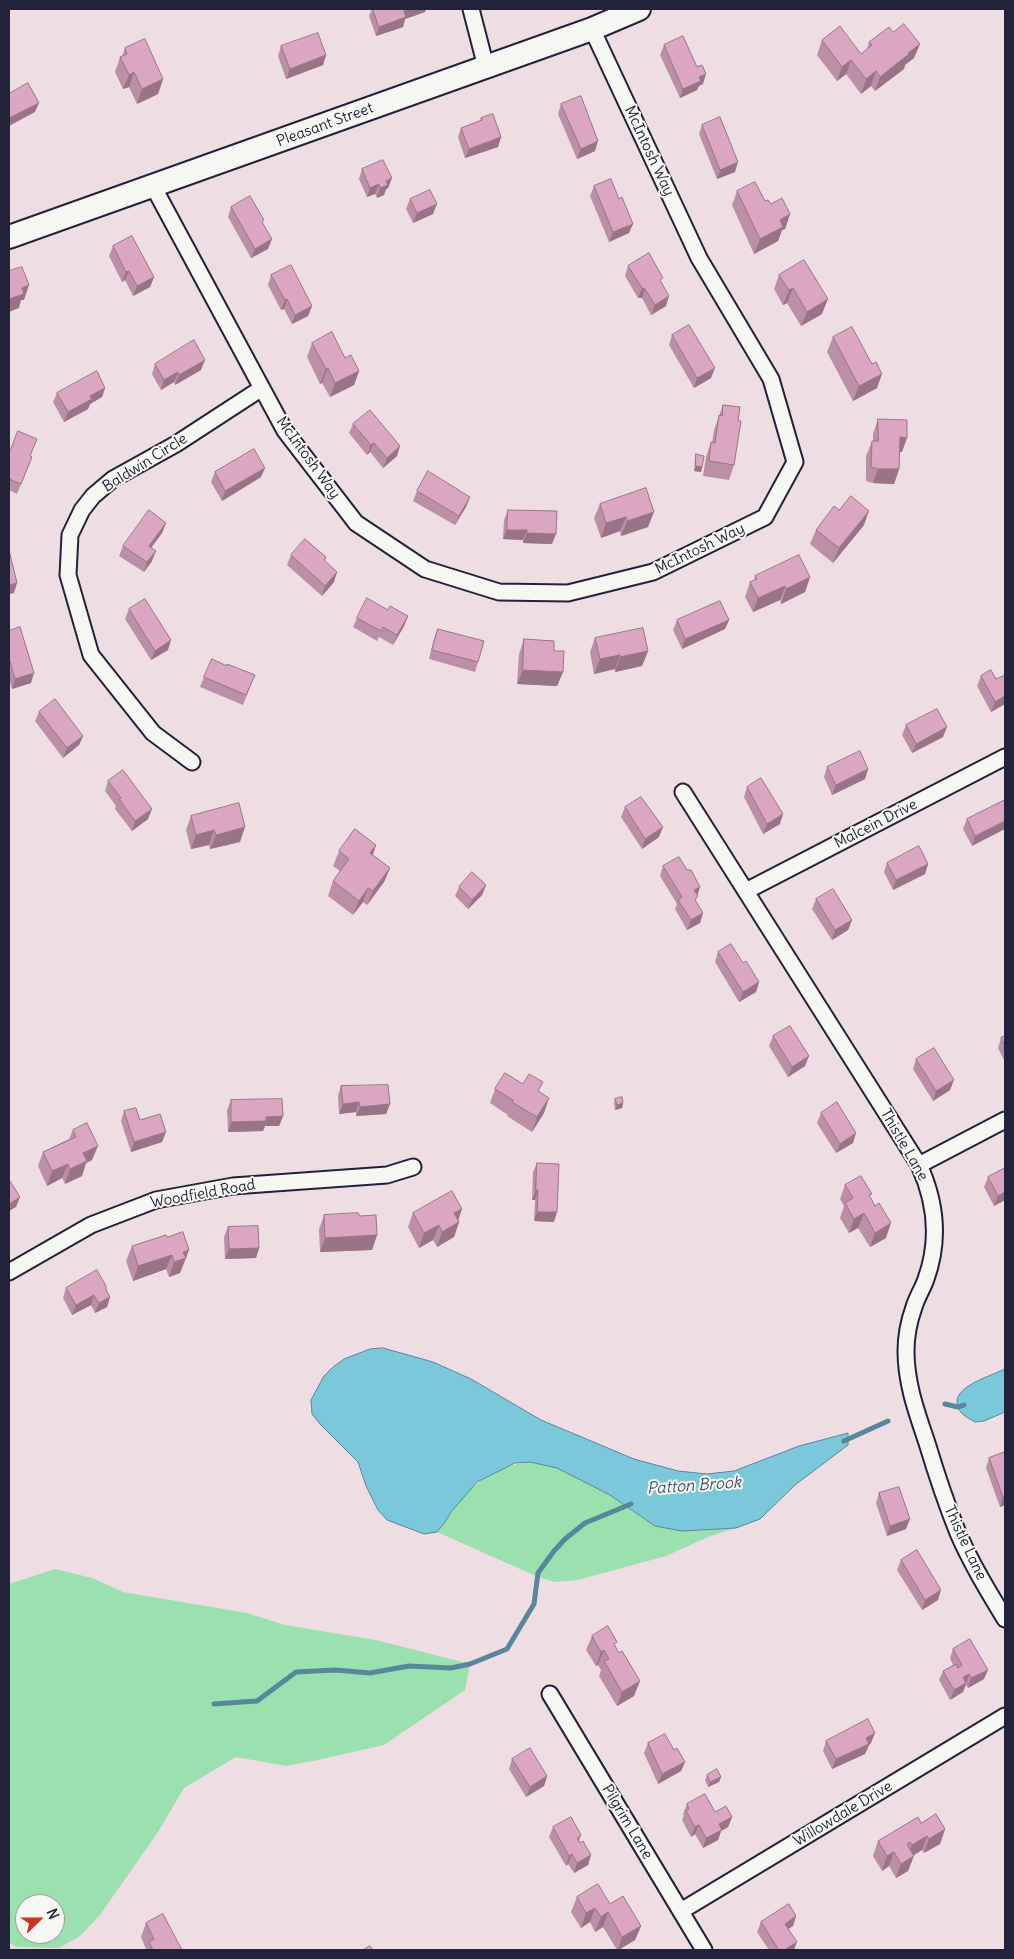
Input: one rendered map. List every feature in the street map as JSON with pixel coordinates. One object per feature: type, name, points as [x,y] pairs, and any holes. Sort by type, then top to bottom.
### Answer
[{"type":"street","points":[[471,9],[486,67]]},
{"type":"street","name":"Pleasant Street","points":[[9,237],[592,29],[639,9]]},
{"type":"street","name":"McIntosh Way","points":[[153,186],[285,431],[356,523],[425,569],[500,592],[568,593],[653,572],[765,517],[795,462],[771,379],[699,258],[592,29]]},
{"type":"street","name":"Baldwin Circle","points":[[192,762],[153,733],[91,655],[68,575],[70,535],[82,510],[93,496],[113,479],[176,444],[262,388]]},
{"type":"street","name":"Malcein Drive","points":[[746,891],[1005,757]]},
{"type":"street","name":"Thistle Lane","points":[[683,792],[919,1165],[927,1183],[935,1233],[933,1258],[926,1280],[914,1306],[908,1328],[906,1369],[910,1391],[944,1496],[959,1534],[978,1574],[1005,1619]]},
{"type":"street","points":[[919,1165],[1005,1120]]},
{"type":"street","name":"Woodfield Road","points":[[9,1272],[92,1225],[156,1200],[233,1186],[387,1175],[413,1167]]},
{"type":"street","name":"Pilgrim Lane","points":[[550,1694],[704,1950]]},
{"type":"street","name":"Willowdale Drive","points":[[681,1911],[1005,1716]]},
{"type":"green space","points":[[530,1462],[557,1468],[610,1495],[655,1526],[682,1531],[736,1528],[708,1537],[666,1556],[578,1580],[555,1582],[538,1577],[437,1532],[458,1503],[475,1485],[507,1467]]},
{"type":"green space","points":[[55,1569],[92,1578],[123,1592],[247,1613],[285,1625],[376,1640],[470,1664],[465,1690],[384,1745],[286,1766],[236,1757],[184,1788],[158,1832],[100,1915],[80,1936],[59,1948],[16,1947],[9,1942],[9,1584]]},
{"type":"water","points":[[383,1348],[433,1362],[471,1379],[541,1420],[634,1459],[678,1471],[707,1474],[734,1471],[799,1446],[848,1433],[848,1445],[795,1485],[760,1519],[736,1528],[682,1531],[655,1526],[610,1495],[557,1468],[530,1462],[515,1463],[477,1482],[451,1512],[437,1532],[424,1534],[387,1520],[378,1510],[366,1486],[358,1462],[312,1414],[311,1400],[324,1376],[333,1367],[344,1359],[370,1349]]},
{"type":"water","points":[[1005,1369],[1005,1412],[984,1421],[975,1422],[967,1418],[958,1407],[957,1400],[960,1394],[973,1383]]},
{"type":"building","points":[[373,9],[411,9],[404,11],[406,17],[379,27]]},
{"type":"building","points":[[904,24],[920,44],[880,77],[876,71],[866,79],[851,60],[842,67],[822,40],[840,26],[861,54],[872,45],[869,42],[889,27],[893,32]]},
{"type":"building","points":[[318,33],[326,55],[290,69],[281,46]]},
{"type":"building","points":[[683,36],[697,67],[702,65],[706,74],[699,77],[701,81],[683,89],[664,45]]},
{"type":"building","points":[[145,39],[163,79],[142,89],[134,72],[129,75],[120,57],[127,54],[125,48]]},
{"type":"building","points":[[28,83],[39,103],[9,118],[9,94]]},
{"type":"building","points":[[581,96],[598,141],[581,149],[561,104]]},
{"type":"building","points":[[493,114],[501,137],[469,149],[461,128]]},
{"type":"building","points":[[720,117],[738,162],[720,170],[702,125]]},
{"type":"building","points":[[383,160],[392,178],[386,181],[388,185],[380,188],[379,184],[370,188],[362,169]]},
{"type":"building","points":[[611,179],[619,199],[622,197],[633,224],[613,232],[594,186]]},
{"type":"building","points":[[755,182],[765,201],[768,200],[771,204],[782,198],[790,214],[780,220],[783,227],[760,239],[737,191]]},
{"type":"building","points":[[430,190],[437,204],[417,213],[410,199]]},
{"type":"building","points":[[250,196],[264,220],[262,222],[272,239],[255,249],[231,207]]},
{"type":"building","points":[[132,236],[154,277],[137,286],[129,271],[126,272],[113,246]]},
{"type":"building","points":[[649,253],[663,278],[660,280],[669,296],[655,305],[628,266]]},
{"type":"building","points":[[804,260],[828,299],[807,312],[793,288],[789,290],[779,275]]},
{"type":"building","points":[[291,265],[312,306],[295,315],[271,275]]},
{"type":"building","points":[[22,267],[29,285],[22,288],[24,294],[9,299],[9,271]]},
{"type":"building","points":[[689,325],[715,368],[697,378],[672,335]]},
{"type":"building","points":[[852,327],[872,364],[876,362],[882,374],[859,386],[833,337]]},
{"type":"building","points":[[332,332],[345,358],[351,355],[359,371],[335,383],[312,343]]},
{"type":"building","points":[[194,340],[205,360],[179,375],[178,372],[164,380],[155,364]]},
{"type":"building","points":[[97,371],[105,388],[90,396],[92,399],[68,412],[57,393]]},
{"type":"building","points":[[723,405],[740,407],[738,421],[741,421],[734,465],[709,461],[711,442],[715,443],[719,415],[722,416]]},
{"type":"building","points":[[370,410],[400,446],[387,458],[374,443],[371,445],[353,424]]},
{"type":"building","points":[[878,419],[907,420],[907,438],[900,437],[899,469],[871,467],[872,441],[878,441]]},
{"type":"building","points":[[18,431],[37,439],[21,484],[9,479],[9,454]]},
{"type":"building","points":[[254,449],[265,468],[225,491],[215,472]]},
{"type":"building","points":[[696,454],[704,456],[702,467],[696,466]]},
{"type":"building","points":[[428,471],[470,497],[459,516],[417,491]]},
{"type":"building","points":[[646,488],[654,512],[627,521],[626,517],[606,523],[600,504]]},
{"type":"building","points":[[851,496],[869,511],[839,548],[816,530],[834,506],[839,510]]},
{"type":"building","points":[[149,510],[166,523],[149,546],[156,551],[147,562],[123,546]]},
{"type":"building","points":[[508,510],[557,511],[556,534],[527,533],[527,530],[507,530]]},
{"type":"building","points":[[305,539],[326,557],[324,560],[337,572],[325,586],[291,555]]},
{"type":"building","points":[[9,550],[17,583],[9,585]]},
{"type":"building","points":[[799,555],[810,577],[786,589],[785,586],[758,598],[750,582],[757,579],[755,576]]},
{"type":"building","points":[[367,598],[388,610],[390,606],[408,616],[397,635],[383,627],[381,631],[357,618]]},
{"type":"building","points":[[145,599],[171,640],[155,651],[129,609]]},
{"type":"building","points":[[720,601],[729,620],[685,639],[677,620]]},
{"type":"building","points":[[20,627],[34,673],[15,679],[9,658],[9,631]]},
{"type":"building","points":[[643,628],[648,651],[600,659],[595,638]]},
{"type":"building","points":[[438,629],[484,641],[478,662],[432,650]]},
{"type":"building","points":[[524,639],[554,641],[554,651],[564,651],[563,672],[523,670]]},
{"type":"building","points":[[212,659],[255,675],[246,695],[204,677]]},
{"type":"building","points":[[991,670],[996,679],[1005,675],[1005,696],[995,702],[981,676]]},
{"type":"building","points":[[55,699],[83,736],[67,748],[39,712]]},
{"type":"building","points":[[937,709],[947,727],[916,744],[906,725]]},
{"type":"building","points":[[860,751],[868,769],[836,785],[827,767]]},
{"type":"building","points":[[123,770],[152,809],[135,821],[108,781]]},
{"type":"building","points":[[761,778],[783,814],[767,824],[747,787]]},
{"type":"building","points":[[641,797],[663,827],[645,839],[625,807]]},
{"type":"building","points":[[1005,800],[1005,821],[975,836],[967,819]]},
{"type":"building","points":[[239,803],[245,827],[216,835],[214,830],[196,835],[191,816]]},
{"type":"building","points":[[355,829],[376,845],[370,853],[390,868],[373,891],[368,888],[359,901],[333,881],[349,859],[339,851]]},
{"type":"building","points":[[919,846],[928,864],[896,880],[887,863]]},
{"type":"building","points":[[679,857],[687,870],[691,870],[700,887],[694,890],[698,896],[695,900],[703,913],[691,920],[678,900],[682,897],[663,866]]},
{"type":"building","points":[[472,872],[486,885],[472,900],[459,887]]},
{"type":"building","points":[[833,889],[852,920],[835,930],[816,899]]},
{"type":"building","points":[[731,944],[743,963],[746,961],[759,982],[743,992],[718,952]]},
{"type":"building","points":[[790,1026],[809,1056],[792,1067],[773,1036]]},
{"type":"building","points":[[1005,1036],[1005,1046],[1001,1038]]},
{"type":"building","points":[[934,1048],[954,1080],[936,1091],[916,1059]]},
{"type":"building","points":[[505,1073],[523,1084],[529,1074],[543,1082],[538,1091],[549,1098],[537,1117],[495,1089]]},
{"type":"building","points":[[388,1085],[390,1104],[360,1107],[359,1102],[343,1104],[341,1086]]},
{"type":"building","points":[[622,1097],[623,1103],[617,1105],[615,1099]]},
{"type":"building","points":[[282,1099],[283,1116],[266,1117],[266,1121],[231,1122],[231,1100]]},
{"type":"building","points":[[837,1102],[856,1133],[840,1144],[821,1113]]},
{"type":"building","points":[[136,1108],[140,1120],[160,1114],[166,1132],[134,1142],[124,1111]]},
{"type":"building","points":[[87,1123],[98,1146],[83,1153],[87,1161],[70,1169],[68,1164],[52,1171],[43,1152],[76,1137],[73,1130]]},
{"type":"building","points":[[537,1163],[559,1164],[557,1212],[537,1212]]},
{"type":"building","points":[[1005,1168],[1005,1192],[998,1196],[988,1177]]},
{"type":"building","points":[[861,1176],[872,1194],[869,1195],[875,1206],[879,1203],[891,1223],[875,1233],[864,1213],[854,1219],[845,1203],[853,1198],[845,1185]]},
{"type":"building","points":[[9,1181],[20,1197],[9,1204]]},
{"type":"building","points":[[452,1191],[462,1209],[454,1213],[459,1222],[442,1232],[439,1225],[424,1233],[413,1213]]},
{"type":"building","points":[[358,1213],[360,1216],[376,1215],[377,1235],[325,1238],[324,1215]]},
{"type":"building","points":[[258,1226],[259,1248],[229,1249],[228,1227]]},
{"type":"building","points":[[183,1232],[189,1250],[183,1252],[186,1258],[174,1262],[172,1255],[138,1266],[132,1246],[166,1235],[167,1237]]},
{"type":"building","points":[[97,1270],[110,1297],[99,1303],[94,1295],[76,1305],[66,1288]]},
{"type":"building","points":[[1005,1452],[1005,1497],[1003,1497],[989,1458]]},
{"type":"building","points":[[899,1487],[910,1519],[890,1526],[879,1493]]},
{"type":"building","points":[[917,1550],[941,1590],[925,1600],[901,1560]]},
{"type":"building","points":[[608,1626],[617,1642],[614,1644],[619,1653],[622,1651],[640,1681],[622,1692],[604,1661],[609,1659],[604,1650],[601,1652],[592,1636]]},
{"type":"building","points":[[970,1639],[988,1670],[971,1678],[969,1674],[963,1677],[966,1683],[954,1690],[943,1671],[956,1664],[958,1668],[962,1665],[953,1649]]},
{"type":"building","points":[[868,1719],[875,1733],[866,1738],[869,1744],[836,1759],[826,1741]]},
{"type":"building","points":[[665,1734],[674,1750],[677,1748],[685,1762],[662,1774],[648,1743]]},
{"type":"building","points":[[530,1748],[547,1776],[530,1787],[512,1759]]},
{"type":"building","points":[[717,1769],[721,1777],[710,1782],[707,1775]]},
{"type":"building","points":[[705,1794],[715,1812],[726,1806],[732,1817],[719,1824],[722,1830],[706,1838],[699,1825],[695,1827],[686,1811],[689,1809],[687,1804]]},
{"type":"building","points":[[936,1814],[945,1829],[929,1839],[927,1836],[912,1845],[910,1842],[907,1844],[914,1856],[901,1864],[894,1852],[887,1856],[878,1841],[918,1817],[921,1823]]},
{"type":"building","points":[[571,1817],[581,1835],[577,1838],[580,1843],[583,1841],[591,1855],[577,1863],[572,1854],[569,1856],[553,1827]]},
{"type":"building","points":[[598,1884],[610,1904],[623,1896],[641,1926],[622,1937],[608,1912],[601,1917],[595,1908],[586,1913],[577,1897]]},
{"type":"building","points":[[789,1904],[796,1916],[785,1924],[797,1942],[784,1950],[779,1950],[761,1922]]},
{"type":"building","points":[[163,1914],[182,1950],[153,1950],[149,1942],[154,1939],[146,1923]]},
{"type":"building","points":[[370,1946],[373,1950],[363,1950]]},
{"type":"waterway","name":"Patton Brook","points":[[945,1404],[958,1407],[964,1405]]},
{"type":"waterway","name":"Patton Brook","points":[[844,1441],[888,1421]]},
{"type":"waterway","name":"Patton Brook","points":[[214,1704],[257,1701],[296,1672],[335,1670],[370,1673],[409,1666],[451,1668],[470,1664],[507,1649],[534,1604],[538,1573],[554,1551],[565,1539],[585,1523],[631,1504]]}]
